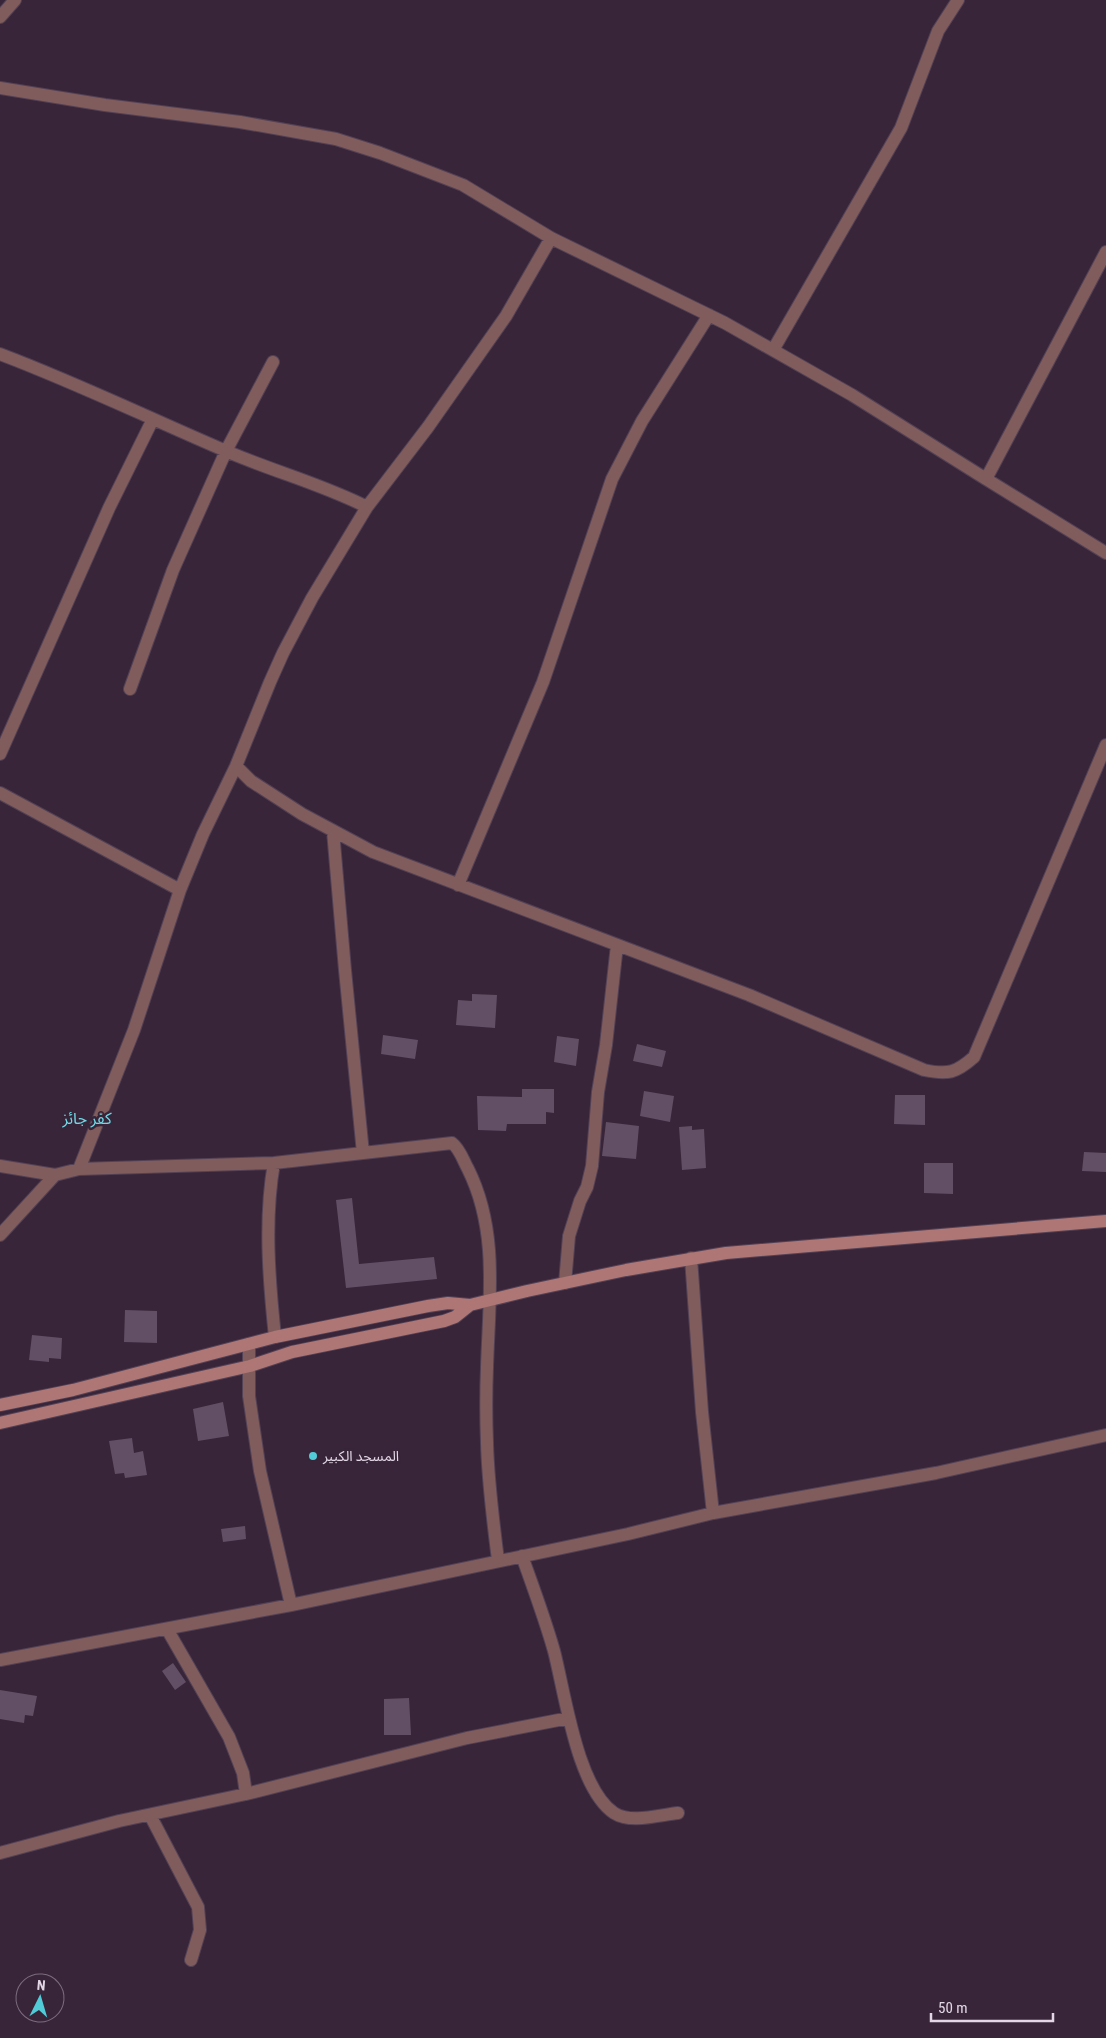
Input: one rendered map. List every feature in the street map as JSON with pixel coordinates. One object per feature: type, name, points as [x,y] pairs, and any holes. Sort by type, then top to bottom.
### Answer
[{"type":"street","points":[[0,17],[15,0]]},
{"type":"street","points":[[773,350],[901,128],[938,31],[958,0]]},
{"type":"street","points":[[0,88],[105,105],[240,122],[336,139],[380,153],[463,185],[551,238],[709,316],[852,395],[1106,553]]},
{"type":"street","points":[[79,1169],[134,1030],[180,890],[284,653],[312,598],[366,507],[428,427],[506,316],[551,238]]},
{"type":"street","points":[[986,479],[1106,252]]},
{"type":"street","points":[[458,885],[543,682],[612,479],[642,421],[709,316]]},
{"type":"street","points":[[0,354],[89,389],[226,451],[339,493],[366,507]]},
{"type":"street","points":[[130,689],[173,570],[226,451],[272,362]]},
{"type":"street","points":[[0,754],[108,508],[153,418]]},
{"type":"street","points":[[236,766],[251,781],[268,792],[333,831],[389,859],[749,995],[924,1070],[940,1074],[952,1072],[964,1066],[974,1057],[1106,745]]},
{"type":"street","points":[[0,793],[180,890]]},
{"type":"street","points":[[333,831],[363,1153]]},
{"type":"street","points":[[565,1284],[569,1236],[580,1201],[587,1187],[592,1166],[598,1092],[606,1045],[617,944]]},
{"type":"street","points":[[0,1166],[56,1175],[79,1169],[274,1163],[452,1143],[455,1145],[470,1172],[482,1205],[488,1234],[491,1300],[487,1367],[487,1443],[489,1493],[498,1560]]},
{"type":"street","points":[[274,1163],[269,1224],[275,1337]]},
{"type":"street","points":[[0,1235],[56,1175]]},
{"type":"street","points":[[0,1405],[73,1390],[275,1337],[428,1306],[448,1303],[470,1305],[691,1258],[810,1245],[1106,1221]]},
{"type":"street","points":[[691,1258],[702,1412],[713,1514]]},
{"type":"street","points":[[0,1423],[250,1366],[292,1352],[444,1320],[455,1317],[470,1305]]},
{"type":"street","points":[[249,1344],[249,1396],[260,1470],[291,1605]]},
{"type":"street","points":[[0,1660],[291,1605],[628,1534],[713,1514],[936,1472],[1106,1435]]},
{"type":"street","points":[[522,1556],[554,1650],[582,1764],[597,1796],[614,1814],[623,1818],[678,1813]]},
{"type":"street","points":[[167,1629],[230,1737],[243,1772],[246,1794]]},
{"type":"street","points":[[0,1853],[119,1820],[246,1794],[466,1738],[570,1718]]},
{"type":"street","points":[[150,1815],[198,1907],[200,1930],[191,1960]]},
{"type":"building","points":[[472,994],[497,995],[495,1028],[456,1025],[458,1000],[472,1001]]},
{"type":"building","points":[[383,1035],[418,1040],[415,1059],[381,1054]]},
{"type":"building","points":[[557,1036],[579,1039],[576,1066],[554,1062]]},
{"type":"building","points":[[637,1044],[666,1051],[662,1067],[633,1061]]},
{"type":"building","points":[[522,1089],[554,1089],[554,1113],[546,1112],[546,1124],[507,1124],[506,1131],[478,1130],[477,1096],[522,1097]]},
{"type":"building","points":[[644,1091],[674,1096],[670,1122],[640,1116]]},
{"type":"building","points":[[895,1095],[925,1095],[925,1125],[894,1124]]},
{"type":"building","points":[[606,1122],[639,1126],[636,1159],[602,1156]]},
{"type":"building","points":[[692,1126],[692,1130],[704,1129],[706,1168],[682,1170],[679,1127]]},
{"type":"building","points":[[1084,1152],[1106,1153],[1106,1172],[1082,1171]]},
{"type":"building","points":[[924,1163],[953,1163],[953,1194],[924,1193]]},
{"type":"building","points":[[352,1198],[359,1264],[434,1257],[437,1279],[346,1288],[336,1200]]},
{"type":"building","points":[[125,1310],[157,1311],[157,1343],[124,1342]]},
{"type":"building","points":[[32,1335],[62,1338],[61,1359],[49,1358],[49,1362],[29,1360]]},
{"type":"building","points":[[223,1402],[229,1436],[198,1441],[193,1409]]},
{"type":"building","points":[[132,1438],[134,1453],[143,1451],[147,1475],[125,1478],[124,1473],[115,1474],[109,1441]]},
{"type":"building","points":[[245,1526],[246,1539],[223,1542],[221,1529]]},
{"type":"building","points":[[173,1663],[186,1682],[175,1690],[162,1671]]},
{"type":"building","points":[[0,1690],[37,1696],[33,1716],[25,1715],[24,1723],[0,1719]]},
{"type":"building","points":[[409,1698],[411,1735],[384,1735],[384,1699]]},
{"type":"place","name":"المسجد الكبير","points":[[313,1456]]},
{"type":"district","name":"كفر جائز","points":[[87,1118]]}]
